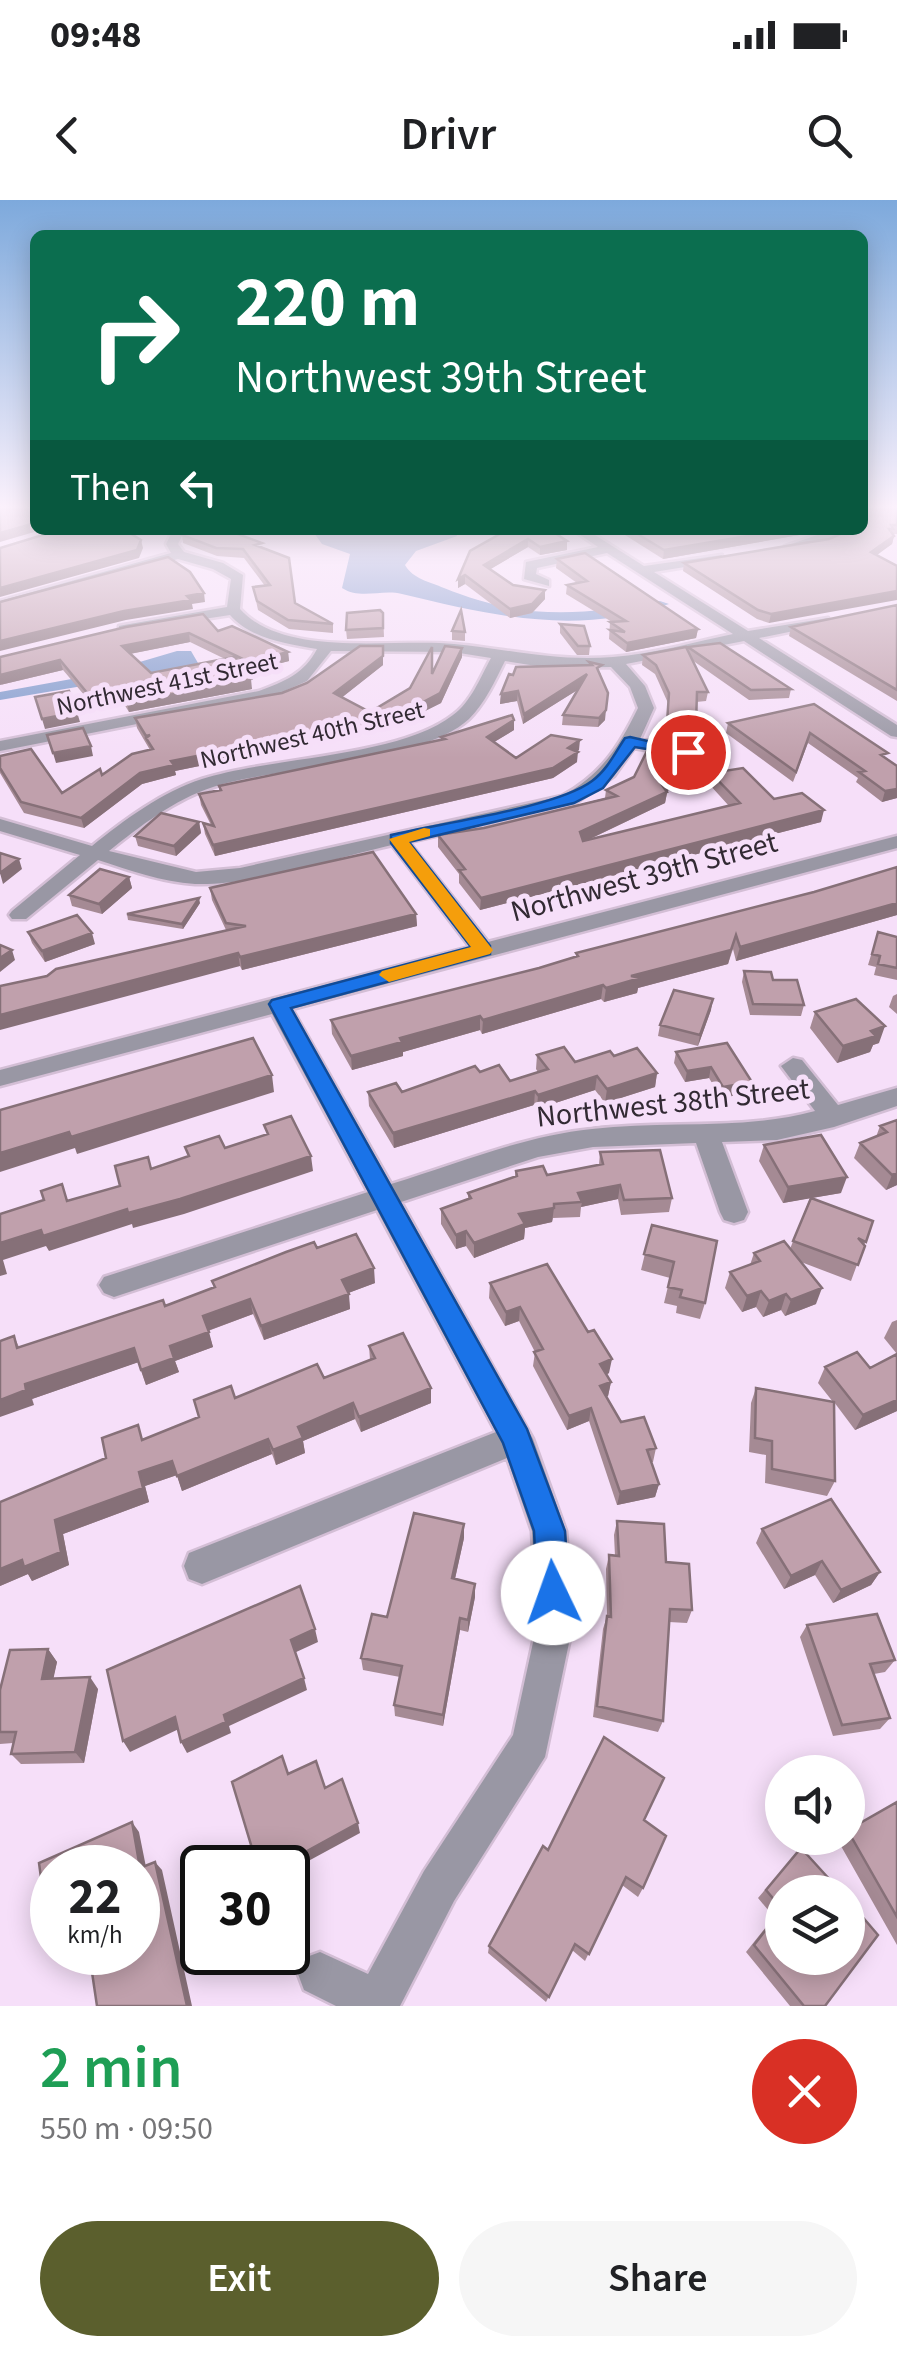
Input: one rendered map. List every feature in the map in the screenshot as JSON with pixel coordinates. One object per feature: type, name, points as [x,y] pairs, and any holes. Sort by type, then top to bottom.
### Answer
[{"type":"street","points":[[0,604],[53,589]]},
{"type":"street","points":[[232,610],[236,589]]},
{"type":"street","points":[[673,589],[897,732]]},
{"type":"street","points":[[110,633],[182,616],[232,610],[257,630],[278,638],[326,646],[453,648],[549,663],[614,662],[845,616]]},
{"type":"street","name":"Northwest 41st Street","points":[[0,746],[263,695],[291,686],[308,675],[320,663],[326,646]]},
{"type":"street","name":"Northwest 40th Street","points":[[20,916],[150,810],[206,784],[411,742],[440,732],[470,714],[499,657]]},
{"type":"street","points":[[0,825],[95,855],[196,878],[240,874],[568,800],[597,785],[614,768],[646,708],[636,686],[614,662]]},
{"type":"street","points":[[630,742],[717,757]]},
{"type":"street","points":[[398,839],[483,950]]},
{"type":"street","name":"Northwest 39th Street","points":[[0,1078],[897,842]]},
{"type":"street","points":[[279,1004],[516,1439],[550,1531],[555,1624],[531,1743],[439,1886],[376,2004],[320,1974]]},
{"type":"street","points":[[793,1066],[834,1118]]},
{"type":"street","name":"Northwest 38th Street","points":[[114,1285],[536,1148],[594,1138],[777,1131],[834,1118],[897,1096]]},
{"type":"street","points":[[707,1136],[734,1212]]},
{"type":"street","points":[[202,1566],[516,1439]]},
{"type":"water","points":[[345,589],[448,589],[500,606],[551,612],[603,610],[660,601],[669,604],[635,614],[568,621],[502,615],[394,593]]},
{"type":"water","points":[[177,651],[191,651],[198,663],[0,700],[0,692],[99,674]]},
{"type":"building","points":[[47,589],[202,589],[204,593],[187,596],[191,600],[124,611],[0,641],[0,602]]},
{"type":"building","points":[[254,589],[293,589],[295,603],[333,624],[288,620],[257,601]]},
{"type":"building","points":[[484,589],[545,590],[532,604],[510,609]]},
{"type":"building","points":[[574,589],[639,589],[698,629],[627,643],[610,630],[625,632],[610,622],[626,621]]},
{"type":"building","points":[[725,589],[897,589],[771,614]]},
{"type":"building","points":[[897,605],[897,690],[791,627]]},
{"type":"building","points":[[380,610],[383,628],[346,630],[347,613]]},
{"type":"building","points":[[461,610],[465,632],[452,631]]},
{"type":"building","points":[[203,614],[218,631],[232,626],[288,652],[249,662],[189,633],[122,646],[151,673],[235,657],[251,679],[127,703],[122,695],[93,700],[60,660],[0,675],[0,657],[126,627]]},
{"type":"building","points":[[560,624],[584,626],[590,646],[578,646]]},
{"type":"building","points":[[720,643],[791,689],[751,690],[688,647]]},
{"type":"building","points":[[360,646],[383,646],[383,656],[334,693],[370,712],[410,688],[432,647],[432,674],[445,646],[462,648],[440,693],[395,717],[171,761],[174,765],[140,773],[81,818],[21,802],[0,768],[0,756],[31,749],[62,793],[100,769],[102,775],[132,754],[153,749],[146,738],[150,735],[146,736],[135,718],[282,693],[307,683]]},
{"type":"building","points":[[686,647],[708,692],[697,692],[696,725],[667,723],[669,693],[656,665],[643,655]]},
{"type":"building","points":[[589,662],[602,665],[597,668],[608,693],[606,710],[599,718],[563,715],[587,674],[524,714],[518,691],[501,694],[516,667],[592,665]]},
{"type":"building","points":[[69,691],[77,712],[42,719],[35,697]]},
{"type":"building","points":[[814,704],[888,753],[881,755],[897,766],[897,789],[885,791],[859,772],[865,771],[810,733],[796,772],[728,723]]},
{"type":"building","points":[[512,715],[514,720],[487,737],[516,758],[551,735],[580,740],[568,748],[578,752],[553,768],[213,845],[203,823],[214,826],[199,794],[221,790],[219,786],[445,739],[441,737]]},
{"type":"building","points":[[83,728],[91,746],[53,753],[47,735]]},
{"type":"building","points":[[648,749],[682,755],[670,780],[662,785],[667,792],[580,832],[583,841],[740,803],[711,773],[743,768],[774,799],[802,793],[824,810],[481,898],[459,870],[465,869],[438,835],[617,796],[606,790],[634,777]]},
{"type":"building","points":[[161,813],[199,822],[174,846],[135,836]]},
{"type":"building","points":[[373,852],[416,914],[240,957],[238,953],[0,1015],[0,986],[47,976],[56,969],[246,926],[226,923],[210,888]]},
{"type":"building","points":[[0,853],[19,859],[0,873]]},
{"type":"building","points":[[897,867],[897,903],[740,947],[736,935],[731,950],[631,976],[640,978],[606,988],[603,985],[483,1020],[480,1016],[351,1056],[331,1020],[539,968],[578,956],[576,953]]},
{"type":"building","points":[[100,869],[129,877],[99,904],[69,895]]},
{"type":"building","points":[[199,898],[182,924],[127,914]]},
{"type":"building","points":[[77,915],[92,933],[42,951],[28,932]]},
{"type":"building","points":[[878,932],[897,937],[897,968],[878,964],[880,956],[872,954]]},
{"type":"building","points":[[0,945],[12,950],[0,958]]},
{"type":"building","points":[[744,971],[771,972],[773,980],[797,980],[804,1005],[753,1004]]},
{"type":"building","points":[[674,990],[713,999],[700,1035],[660,1025]]},
{"type":"building","points":[[856,999],[885,1026],[871,1031],[876,1036],[843,1046],[815,1012]]},
{"type":"building","points":[[253,1038],[272,1075],[71,1137],[69,1132],[0,1153],[0,1110]]},
{"type":"building","points":[[727,1043],[752,1082],[723,1087],[711,1067],[687,1071],[676,1052]]},
{"type":"building","points":[[564,1047],[575,1062],[610,1051],[614,1056],[637,1048],[657,1073],[607,1089],[597,1076],[393,1133],[368,1092],[396,1083],[402,1092],[475,1066],[480,1072],[499,1065],[510,1081],[548,1069],[537,1055]]},
{"type":"building","points":[[291,1116],[311,1156],[180,1199],[128,1213],[127,1209],[43,1236],[41,1230],[0,1243],[0,1214],[44,1200],[41,1191],[62,1184],[67,1201],[120,1186],[115,1166],[148,1157],[151,1169],[189,1156],[185,1147],[219,1136],[225,1148],[268,1134],[264,1125]]},
{"type":"building","points":[[897,1120],[897,1173],[892,1175],[860,1143],[887,1132],[880,1126]]},
{"type":"building","points":[[821,1135],[847,1177],[788,1187],[764,1145]]},
{"type":"building","points":[[660,1150],[672,1198],[624,1200],[620,1185],[578,1193],[582,1202],[554,1204],[554,1208],[519,1214],[525,1224],[474,1243],[466,1231],[456,1235],[441,1209],[471,1198],[468,1193],[517,1176],[516,1171],[543,1166],[547,1175],[603,1164],[600,1152]]},
{"type":"building","points":[[811,1198],[873,1221],[866,1242],[858,1238],[865,1246],[858,1265],[793,1241]]},
{"type":"building","points":[[652,1225],[717,1241],[705,1303],[680,1297],[682,1290],[668,1287],[674,1262],[644,1254]]},
{"type":"building","points":[[356,1234],[374,1268],[342,1280],[349,1294],[261,1326],[250,1299],[203,1316],[209,1332],[170,1346],[174,1358],[141,1370],[134,1348],[25,1384],[26,1390],[0,1400],[0,1341],[14,1336],[17,1348],[163,1300],[165,1306],[215,1287],[212,1281],[286,1252],[314,1242],[317,1248]]},
{"type":"building","points":[[784,1241],[822,1288],[791,1300],[786,1294],[769,1301],[761,1291],[747,1296],[730,1272],[760,1261],[754,1253]]},
{"type":"building","points":[[547,1264],[588,1332],[594,1330],[612,1359],[600,1364],[611,1382],[600,1386],[621,1422],[644,1417],[656,1448],[647,1450],[659,1484],[620,1492],[591,1408],[569,1416],[534,1352],[543,1349],[520,1307],[506,1312],[490,1283]]},
{"type":"building","points":[[403,1333],[431,1388],[359,1417],[353,1403],[298,1427],[303,1438],[273,1450],[268,1439],[177,1476],[172,1461],[139,1472],[143,1488],[55,1520],[61,1552],[24,1567],[22,1560],[0,1569],[0,1502],[106,1458],[102,1438],[138,1425],[142,1440],[199,1417],[194,1400],[231,1386],[235,1398],[317,1364],[324,1378],[375,1358],[369,1346]]},
{"type":"building","points":[[857,1352],[870,1368],[897,1354],[897,1400],[863,1415],[825,1367]]},
{"type":"building","points":[[756,1388],[834,1402],[835,1481],[772,1469],[772,1441],[755,1438]]},
{"type":"building","points":[[831,1499],[880,1572],[841,1590],[822,1561],[791,1576],[762,1529]]},
{"type":"building","points":[[414,1513],[464,1524],[452,1578],[475,1584],[468,1620],[460,1618],[443,1715],[394,1705],[402,1666],[361,1658],[372,1614],[387,1617]]},
{"type":"building","points":[[617,1521],[664,1524],[666,1562],[689,1564],[692,1610],[670,1609],[663,1721],[597,1706],[607,1616],[611,1617],[609,1555],[619,1556]]},
{"type":"building","points":[[300,1586],[315,1629],[291,1640],[304,1678],[224,1715],[226,1722],[181,1742],[175,1717],[123,1741],[107,1670]]},
{"type":"building","points":[[877,1614],[895,1660],[870,1664],[890,1718],[842,1725],[807,1625]]},
{"type":"building","points":[[48,1649],[42,1679],[90,1677],[75,1752],[11,1754],[16,1732],[0,1732],[0,1690],[10,1650]]},
{"type":"building","points":[[604,1737],[664,1778],[644,1820],[666,1836],[643,1888],[626,1877],[589,1954],[575,1944],[549,1997],[489,1946],[543,1846],[548,1850]]},
{"type":"building","points":[[282,1756],[288,1774],[316,1761],[325,1788],[342,1779],[358,1823],[310,1849],[310,1845],[251,1845],[232,1782]]},
{"type":"building","points":[[897,1802],[897,1917],[862,1855],[865,1820]]},
{"type":"building","points":[[132,1822],[136,1845],[80,1845]]},
{"type":"building","points":[[795,1855],[807,1855],[826,1875],[778,1875]]},
{"type":"building","points":[[160,1884],[187,2006],[97,2006],[92,1975],[160,1975]]},
{"type":"building","points":[[865,1920],[878,1935],[865,1952]]},
{"type":"building","points":[[765,1931],[765,1958],[754,1945]]},
{"type":"building","points":[[779,1975],[848,1975],[825,2006],[804,2006]]},
{"type":"slow traffic","points":[[389,975],[483,950],[398,839],[424,833]]},
{"type":"route","points":[[553,1593],[550,1531],[516,1439],[279,1004],[483,950],[398,839],[568,800],[597,785],[614,768],[630,742],[688,752]]}]
